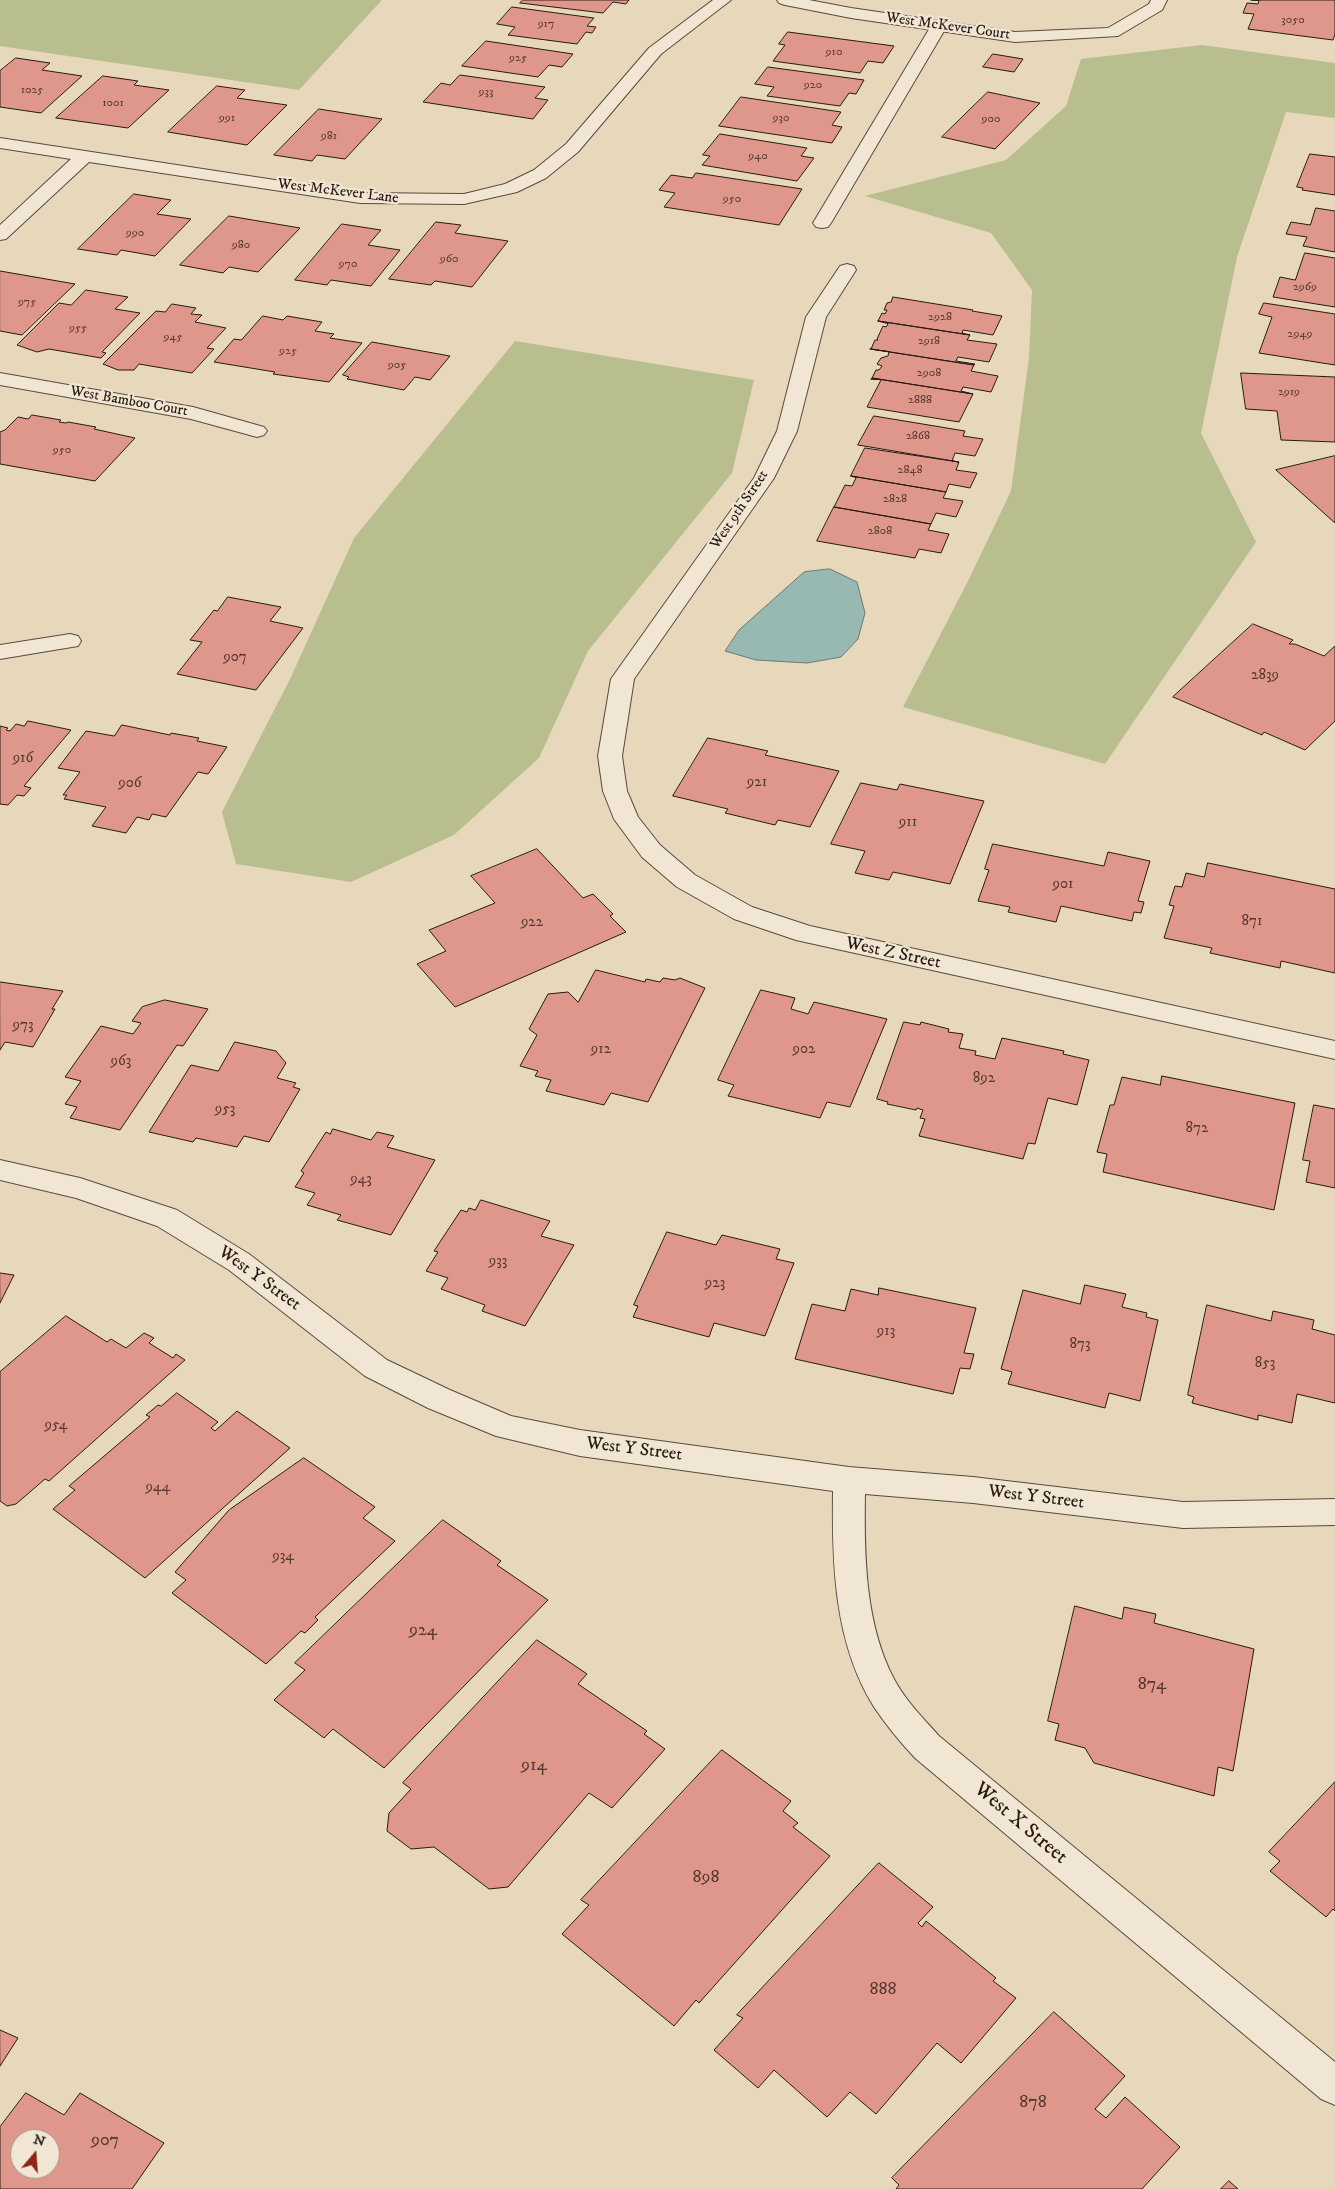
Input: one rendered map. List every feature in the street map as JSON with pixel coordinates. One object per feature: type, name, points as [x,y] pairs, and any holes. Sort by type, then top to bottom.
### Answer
[{"type":"street","name":"West McKever Lane","points":[[0,143],[360,198],[464,199],[511,188],[540,174],[572,148],[655,51],[723,0]]},
{"type":"street","name":"West McKever Court","points":[[785,0],[851,13],[1015,37],[1112,33],[1156,8],[1159,0]]},
{"type":"street","points":[[822,223],[939,26]]},
{"type":"street","points":[[0,235],[85,156]]},
{"type":"street","name":"West 9th Street","points":[[624,679],[764,478],[787,431],[816,317],[847,270]]},
{"type":"street","name":"West Bamboo Court","points":[[0,380],[193,413],[257,430]]},
{"type":"street","points":[[0,652],[70,641]]},
{"type":"street","name":"West Z Street","points":[[624,679],[610,756],[615,791],[626,819],[651,852],[686,881],[743,913],[806,934],[1335,1050]]},
{"type":"street","name":"West Y Street","points":[[0,1170],[80,1188],[167,1218],[239,1262],[376,1368],[440,1399],[507,1426],[580,1443],[849,1480],[973,1490],[1183,1514],[1335,1512]]},
{"type":"street","name":"West X Street","points":[[849,1480],[848,1550],[858,1625],[880,1687],[902,1719],[927,1747],[1335,2086]]},
{"type":"green space","points":[[0,0],[382,0],[299,90],[0,46]]},
{"type":"green space","points":[[1202,45],[1335,63],[1335,118],[1286,112],[1237,257],[1201,433],[1256,542],[1105,764],[903,707],[968,581],[1011,491],[1029,358],[1032,290],[991,233],[865,196],[1006,160],[1066,106],[1081,59]]},
{"type":"green space","points":[[515,341],[754,380],[732,473],[588,651],[539,758],[454,835],[351,882],[236,864],[222,812],[291,677],[354,538]]},
{"type":"water","points":[[830,569],[857,582],[865,613],[858,639],[841,657],[807,663],[756,660],[725,651],[739,630],[804,572]]},
{"type":"building","points":[[523,0],[629,0],[626,4],[613,2],[603,13],[520,3]]},
{"type":"building","points":[[1251,0],[1335,0],[1335,34],[1333,40],[1248,29],[1254,14],[1243,13],[1247,3],[1258,4],[1259,1]]},
{"type":"building","points":[[512,7],[594,18],[587,26],[596,27],[592,33],[586,32],[577,44],[508,35],[515,27],[497,24]]},
{"type":"building","points":[[788,32],[894,46],[883,63],[868,61],[860,73],[773,61],[785,45],[779,44]]},
{"type":"building","points":[[486,41],[573,54],[562,67],[549,65],[538,77],[462,66]]},
{"type":"building","points":[[993,54],[1023,59],[1014,72],[983,67]]},
{"type":"building","points":[[16,58],[50,63],[42,70],[82,76],[41,113],[0,107],[0,71]]},
{"type":"building","points":[[768,67],[864,80],[856,94],[849,93],[840,106],[767,96],[774,87],[755,84]]},
{"type":"building","points":[[460,75],[545,87],[535,98],[548,100],[533,119],[423,102],[441,83],[450,85]]},
{"type":"building","points":[[103,76],[138,81],[134,85],[169,90],[128,128],[56,118]]},
{"type":"building","points":[[217,86],[245,90],[237,98],[287,105],[247,145],[168,132]]},
{"type":"building","points":[[988,92],[1040,103],[995,149],[942,137]]},
{"type":"building","points":[[741,97],[841,112],[832,125],[842,127],[832,143],[719,126]]},
{"type":"building","points":[[319,109],[382,119],[345,159],[317,155],[312,161],[274,155]]},
{"type":"building","points":[[720,134],[807,148],[801,156],[814,158],[797,181],[702,165],[710,156],[703,155]]},
{"type":"building","points":[[1310,154],[1335,157],[1335,195],[1302,190],[1303,188],[1297,187]]},
{"type":"building","points":[[696,173],[802,189],[779,225],[664,207],[675,193],[659,190],[671,175],[692,178]]},
{"type":"building","points":[[134,194],[171,200],[157,214],[191,219],[155,256],[121,250],[117,255],[78,249]]},
{"type":"building","points":[[1316,208],[1335,211],[1335,252],[1303,246],[1307,237],[1286,234],[1291,222],[1310,225]]},
{"type":"building","points":[[229,216],[300,228],[258,272],[229,267],[223,273],[180,265]]},
{"type":"building","points":[[436,222],[461,225],[455,233],[508,241],[472,287],[435,281],[431,285],[389,279]]},
{"type":"building","points":[[342,224],[381,230],[368,245],[400,250],[371,286],[331,280],[327,285],[295,280]]},
{"type":"building","points":[[1305,253],[1335,258],[1335,307],[1273,297],[1280,277],[1295,280]]},
{"type":"building","points":[[0,271],[75,284],[22,335],[0,331]]},
{"type":"building","points":[[86,290],[128,297],[115,309],[140,313],[102,352],[106,353],[101,358],[49,349],[37,352],[17,345],[59,303],[71,305]]},
{"type":"building","points":[[893,297],[1002,316],[993,335],[963,330],[962,333],[970,335],[878,321],[882,313],[885,314],[887,310],[884,310],[887,303],[891,302]]},
{"type":"building","points":[[1264,303],[1335,314],[1335,365],[1259,353],[1272,317],[1259,314]]},
{"type":"building","points":[[172,304],[196,308],[191,314],[202,315],[195,322],[226,328],[207,348],[214,349],[192,373],[139,364],[134,370],[118,370],[103,364],[156,311],[165,312]]},
{"type":"building","points":[[263,316],[283,320],[287,316],[322,322],[315,331],[334,334],[330,338],[362,343],[329,382],[273,374],[275,372],[214,362],[234,339],[241,340]]},
{"type":"building","points":[[878,321],[970,335],[967,340],[997,344],[989,362],[958,357],[956,361],[974,365],[871,349],[875,340],[878,340],[883,326],[886,327],[888,324]]},
{"type":"building","points":[[372,342],[450,356],[430,380],[415,377],[404,390],[347,379],[349,377],[343,375]]},
{"type":"building","points":[[870,349],[974,365],[971,371],[998,376],[991,392],[963,387],[961,391],[973,394],[872,378],[876,370],[879,370],[882,366],[877,364],[881,358],[888,356],[889,352]]},
{"type":"building","points":[[1241,373],[1335,377],[1335,442],[1281,440],[1277,411],[1246,409]]},
{"type":"building","points":[[872,378],[973,394],[959,422],[867,407],[881,380]]},
{"type":"building","points":[[32,415],[61,420],[59,422],[96,427],[94,429],[135,438],[95,481],[0,464],[0,432],[5,430],[18,417],[28,419]]},
{"type":"building","points":[[874,416],[965,431],[963,436],[983,439],[975,456],[955,453],[952,461],[858,445]]},
{"type":"building","points":[[865,448],[959,462],[956,470],[977,473],[970,488],[949,484],[946,492],[851,476]]},
{"type":"building","points":[[1335,456],[1335,523],[1276,470]]},
{"type":"building","points":[[851,476],[946,492],[943,498],[963,501],[956,517],[936,513],[931,524],[834,507],[845,485],[852,486],[856,478]]},
{"type":"building","points":[[834,507],[931,524],[928,530],[949,534],[941,553],[919,549],[915,558],[817,541]]},
{"type":"building","points":[[228,597],[281,607],[270,621],[303,628],[256,690],[177,674],[202,642],[190,640],[214,610],[217,611]]},
{"type":"building","points":[[1253,624],[1293,640],[1289,644],[1295,644],[1324,656],[1335,646],[1335,721],[1305,750],[1264,732],[1262,735],[1173,697]]},
{"type":"building","points":[[28,721],[71,730],[24,786],[31,788],[24,796],[17,795],[8,805],[0,804],[0,726],[8,728],[6,730],[10,731],[16,724],[24,726]]},
{"type":"building","points":[[122,725],[170,735],[171,733],[199,738],[197,741],[227,747],[208,774],[198,772],[166,817],[152,814],[149,820],[137,817],[126,833],[92,826],[106,807],[64,799],[67,795],[63,795],[80,772],[58,768],[86,731],[114,736]]},
{"type":"building","points":[[708,738],[768,751],[765,755],[839,771],[810,827],[778,820],[775,825],[725,813],[728,809],[673,796]]},
{"type":"building","points":[[861,783],[897,790],[900,784],[984,801],[950,884],[893,872],[889,880],[855,873],[865,851],[831,844]]},
{"type":"building","points":[[993,844],[1104,866],[1108,852],[1150,861],[1138,901],[1144,902],[1141,913],[1134,912],[1132,921],[1061,906],[1056,922],[1008,912],[1010,907],[978,901],[989,870],[985,869]]},
{"type":"building","points":[[537,849],[583,898],[593,894],[613,914],[610,916],[626,932],[455,1007],[417,964],[446,951],[429,930],[495,903],[471,876]]},
{"type":"building","points":[[1208,863],[1335,889],[1335,973],[1281,961],[1280,968],[1210,953],[1212,948],[1164,938],[1174,906],[1169,905],[1175,886],[1182,887],[1186,873],[1204,877]]},
{"type":"building","points":[[596,970],[645,982],[646,979],[660,982],[663,978],[675,980],[680,978],[705,988],[648,1102],[611,1093],[604,1105],[546,1091],[551,1080],[535,1076],[538,1071],[520,1066],[537,1035],[529,1029],[548,994],[568,992],[578,1002]]},
{"type":"building","points":[[0,982],[63,991],[33,1047],[5,1042],[0,1050]]},
{"type":"building","points":[[761,990],[795,998],[791,1009],[808,1014],[814,1002],[887,1019],[850,1107],[827,1102],[820,1118],[728,1096],[734,1085],[718,1080]]},
{"type":"building","points":[[165,1000],[208,1009],[183,1046],[177,1045],[120,1130],[70,1118],[77,1107],[65,1104],[81,1081],[65,1077],[101,1026],[133,1034],[141,1023],[132,1021],[142,1007]]},
{"type":"building","points":[[904,1022],[920,1025],[921,1022],[949,1029],[948,1032],[963,1034],[959,1048],[976,1051],[975,1055],[995,1059],[1002,1038],[1064,1051],[1063,1054],[1089,1060],[1077,1105],[1048,1098],[1035,1144],[1028,1143],[1023,1159],[919,1136],[925,1119],[920,1118],[923,1110],[887,1104],[888,1102],[877,1099]]},
{"type":"building","points":[[235,1042],[276,1051],[286,1063],[277,1078],[296,1083],[293,1087],[300,1089],[269,1142],[244,1136],[237,1147],[196,1138],[193,1142],[149,1132],[191,1065],[218,1071]]},
{"type":"building","points":[[1162,1076],[1295,1103],[1274,1210],[1103,1172],[1107,1154],[1097,1152],[1110,1105],[1114,1105],[1122,1077],[1160,1085]]},
{"type":"building","points":[[1314,1105],[1335,1109],[1335,1188],[1306,1182],[1310,1161],[1303,1160]]},
{"type":"building","points":[[333,1129],[371,1140],[377,1132],[394,1136],[387,1147],[435,1160],[391,1235],[337,1220],[341,1215],[307,1205],[315,1193],[295,1187],[304,1173],[301,1171],[326,1132],[330,1134]]},
{"type":"building","points":[[481,1200],[550,1221],[541,1236],[574,1245],[525,1326],[482,1311],[485,1305],[441,1289],[448,1278],[426,1271],[438,1252],[434,1251],[461,1210],[467,1212],[469,1208],[475,1210]]},
{"type":"building","points":[[667,1232],[716,1245],[722,1235],[780,1249],[776,1259],[794,1263],[765,1336],[714,1323],[709,1337],[633,1317],[638,1306],[634,1305]]},
{"type":"building","points":[[0,1273],[14,1275],[0,1303]]},
{"type":"building","points":[[1085,1285],[1126,1294],[1122,1307],[1147,1313],[1146,1317],[1158,1320],[1140,1401],[1109,1393],[1105,1408],[1008,1384],[1012,1372],[1001,1369],[1023,1290],[1080,1304]]},
{"type":"building","points":[[879,1288],[976,1308],[964,1353],[974,1354],[970,1369],[960,1368],[953,1394],[795,1359],[812,1304],[845,1311],[851,1289],[878,1295]]},
{"type":"building","points":[[1207,1305],[1271,1321],[1273,1311],[1314,1320],[1312,1329],[1335,1335],[1335,1403],[1297,1394],[1292,1423],[1258,1415],[1258,1420],[1192,1403],[1194,1397],[1188,1395]]},
{"type":"building","points":[[66,1316],[107,1342],[111,1339],[126,1348],[144,1333],[154,1338],[149,1343],[173,1358],[176,1354],[185,1360],[49,1481],[45,1479],[16,1504],[7,1506],[0,1501],[0,1372]]},
{"type":"building","points":[[177,1393],[218,1422],[211,1428],[215,1431],[237,1411],[290,1448],[145,1578],[53,1509],[75,1490],[69,1486],[150,1417],[146,1415]]},
{"type":"building","points":[[304,1458],[375,1507],[363,1518],[395,1541],[315,1617],[318,1620],[305,1633],[301,1631],[266,1664],[172,1593],[186,1580],[175,1572],[229,1510]]},
{"type":"building","points":[[443,1520],[501,1561],[497,1565],[548,1600],[384,1768],[333,1729],[324,1738],[274,1700],[305,1670],[295,1663]]},
{"type":"building","points":[[1075,1606],[1122,1619],[1124,1607],[1156,1614],[1154,1623],[1254,1649],[1233,1771],[1218,1767],[1214,1796],[1094,1763],[1085,1748],[1055,1740],[1059,1724],[1048,1721]]},
{"type":"building","points":[[537,1640],[587,1674],[578,1684],[647,1731],[644,1734],[665,1749],[612,1808],[589,1793],[508,1887],[489,1889],[434,1847],[411,1849],[387,1831],[389,1813],[411,1789],[403,1783]]},
{"type":"building","points":[[722,1750],[791,1801],[783,1811],[798,1823],[793,1827],[830,1856],[699,2003],[696,2000],[674,2026],[562,1934],[589,1905],[581,1900]]},
{"type":"building","points":[[1335,1782],[1335,1911],[1333,1909],[1326,1917],[1270,1871],[1280,1861],[1269,1852]]},
{"type":"building","points":[[879,1863],[933,1907],[918,1923],[922,1927],[926,1921],[996,1978],[993,1981],[1016,1998],[961,2063],[937,2043],[876,2114],[850,2092],[827,2117],[774,2070],[758,2088],[714,2050],[743,2018],[737,2015]]},
{"type":"building","points":[[1054,2012],[1125,2076],[1095,2109],[1106,2118],[1125,2097],[1180,2147],[1142,2189],[896,2189],[899,2185],[892,2178]]},
{"type":"building","points":[[0,2030],[18,2038],[0,2066]]},
{"type":"building","points":[[26,2093],[64,2115],[80,2093],[164,2143],[132,2189],[0,2189],[0,2127]]},
{"type":"building","points":[[1229,2181],[1238,2189],[1221,2189]]}]
